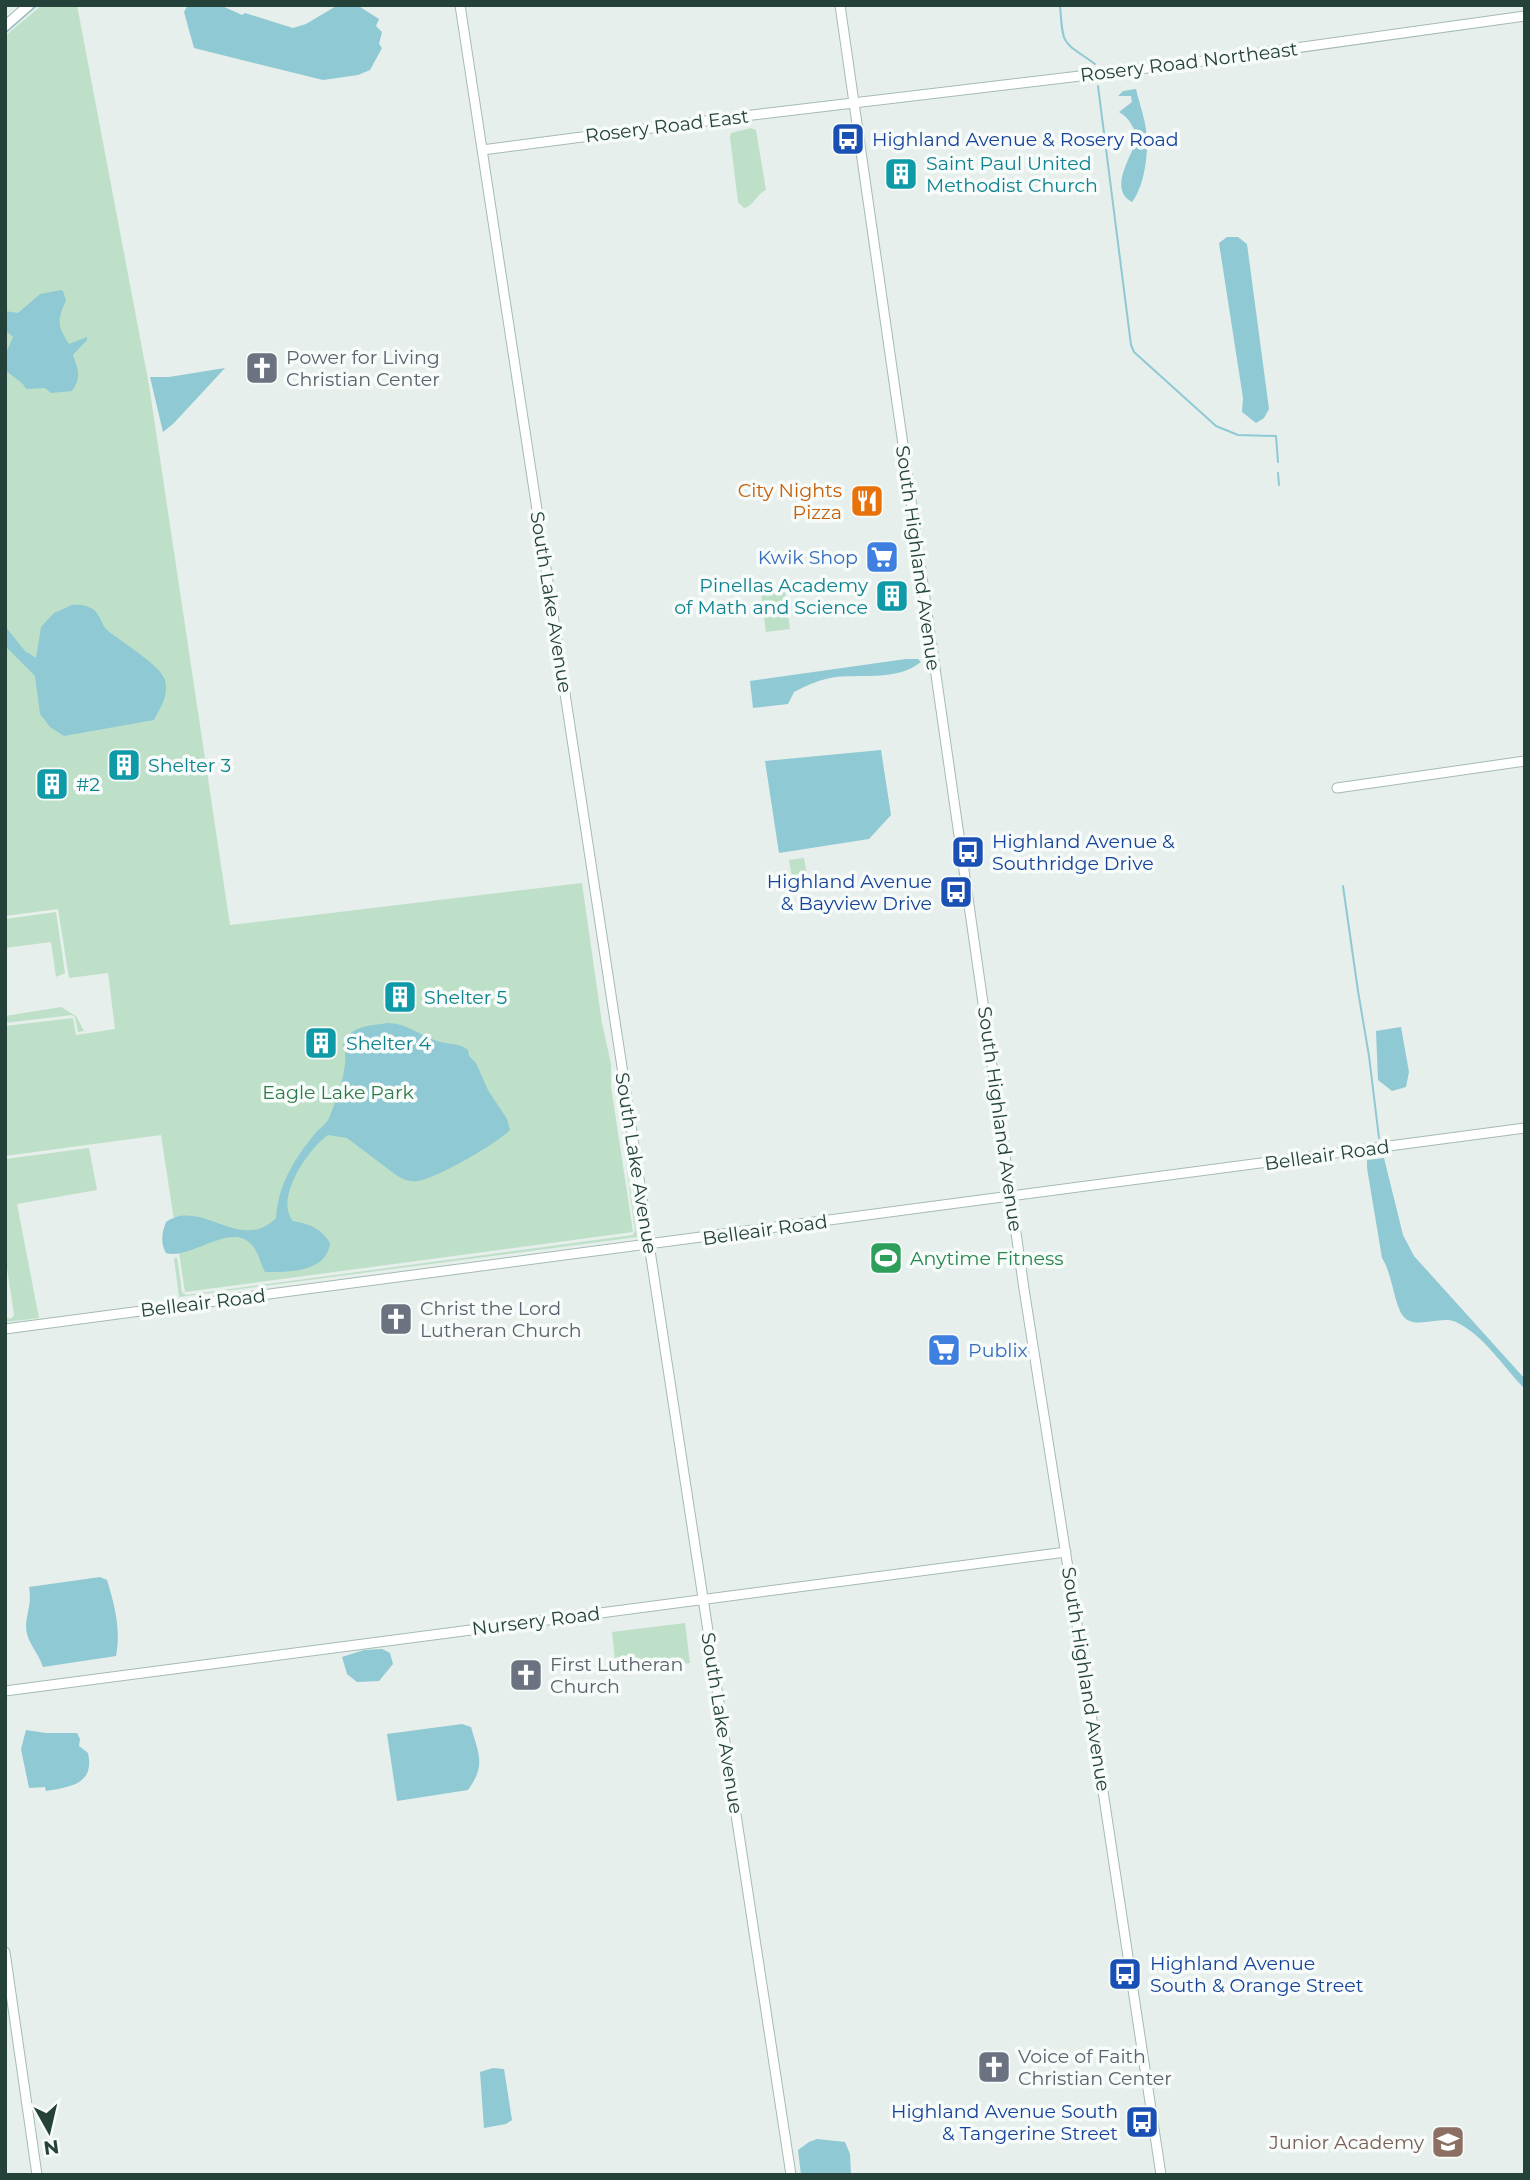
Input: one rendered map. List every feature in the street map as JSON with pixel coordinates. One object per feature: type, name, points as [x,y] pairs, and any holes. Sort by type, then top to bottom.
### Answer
[{"type":"street","points":[[5,26],[29,5]]},
{"type":"street","name":"South Lake Avenue","points":[[460,5],[791,2175]]},
{"type":"street","name":"South Highland Avenue","points":[[840,5],[1012,1197],[1161,2175]]},
{"type":"street","name":"Rosery Road Northeast","points":[[853,103],[1181,64],[1525,16]]},
{"type":"street","name":"Rosery Road East","points":[[482,150],[853,103]]},
{"type":"street","points":[[1337,788],[1525,761]]},
{"type":"street","name":"Belleair Road","points":[[5,1329],[1525,1128]]},
{"type":"street","name":"Nursery Road","points":[[5,1691],[1066,1552]]},
{"type":"street","points":[[5,1952],[37,2175]]},
{"type":"green space","name":"Eagle Lake Park","points":[[42,5],[77,5],[149,385],[230,925],[582,883],[602,1023],[611,1064],[611,1086],[633,1232],[185,1292],[161,1135],[5,1156],[5,1026],[73,1018],[76,1035],[115,1029],[108,973],[69,978],[58,909],[5,916],[5,36]]},
{"type":"green space","points":[[751,128],[756,130],[766,190],[744,208],[738,202],[730,137],[731,133]]},
{"type":"green space","points":[[785,591],[790,629],[766,632],[761,594]]},
{"type":"green space","points":[[804,858],[807,875],[792,877],[789,860]]},
{"type":"green space","points":[[56,912],[65,973],[56,977],[51,942],[5,948],[5,919]]},
{"type":"green space","points":[[61,1007],[76,1016],[84,1031],[78,1032],[75,1017],[72,1015],[5,1023],[5,1016]]},
{"type":"green space","points":[[615,1081],[637,1237],[179,1297],[174,1259],[177,1257],[182,1292],[186,1295],[633,1235],[635,1231]]},
{"type":"green space","points":[[89,1148],[97,1190],[17,1204],[39,1318],[5,1322],[5,1319],[14,1315],[5,1255],[5,1159]]},
{"type":"green space","points":[[685,1623],[690,1663],[616,1671],[612,1632]]},
{"type":"water","points":[[188,5],[220,5],[242,15],[245,13],[293,28],[306,24],[338,5],[357,5],[379,19],[376,26],[382,32],[379,44],[382,48],[370,70],[358,75],[323,80],[194,48],[184,12]]},
{"type":"water","points":[[1136,89],[1146,131],[1147,151],[1142,182],[1132,202],[1125,196],[1122,181],[1137,138],[1131,123],[1119,112],[1132,102],[1131,96],[1118,96],[1123,91]]},
{"type":"water","points":[[1227,237],[1238,237],[1247,244],[1269,409],[1264,418],[1256,423],[1242,412],[1243,398],[1219,243]]},
{"type":"water","points":[[61,290],[66,300],[60,323],[65,338],[69,344],[87,337],[73,355],[78,369],[77,381],[72,391],[51,393],[45,388],[26,389],[5,370],[5,355],[13,337],[5,330],[5,311],[18,313],[40,294]]},
{"type":"water","points":[[225,368],[163,432],[150,377],[169,377]]},
{"type":"water","points":[[72,605],[93,609],[108,631],[162,674],[166,685],[165,696],[154,720],[64,736],[50,727],[40,714],[35,676],[7,648],[5,626],[25,651],[36,658],[41,627],[54,613]]},
{"type":"water","points":[[918,659],[921,662],[902,672],[880,676],[825,679],[794,692],[788,704],[753,708],[750,681]]},
{"type":"water","points":[[881,750],[891,815],[869,839],[779,853],[765,761]]},
{"type":"water","points":[[388,1023],[402,1025],[434,1040],[459,1045],[468,1050],[488,1090],[507,1119],[510,1130],[451,1168],[414,1181],[396,1175],[347,1138],[328,1135],[311,1151],[290,1188],[288,1212],[293,1221],[314,1228],[330,1243],[322,1260],[305,1269],[265,1272],[253,1246],[241,1238],[221,1239],[176,1254],[166,1253],[162,1241],[166,1222],[179,1216],[193,1216],[249,1230],[263,1227],[276,1218],[280,1195],[288,1174],[332,1111],[344,1072],[343,1045],[346,1038],[355,1030]]},
{"type":"water","points":[[1401,1027],[1409,1072],[1406,1087],[1392,1091],[1378,1080],[1376,1031]]},
{"type":"water","points":[[1384,1158],[1403,1235],[1414,1256],[1525,1379],[1525,1389],[1476,1335],[1456,1322],[1415,1322],[1404,1317],[1382,1258],[1367,1168],[1367,1160]]},
{"type":"water","points":[[100,1577],[107,1580],[115,1609],[118,1637],[116,1656],[43,1667],[27,1632],[29,1587]]},
{"type":"water","points":[[382,1649],[390,1653],[393,1664],[379,1681],[357,1682],[347,1674],[342,1657],[364,1650]]},
{"type":"water","points":[[462,1724],[471,1727],[479,1760],[477,1774],[468,1790],[397,1801],[387,1734]]},
{"type":"water","points":[[26,1730],[77,1733],[79,1746],[88,1753],[88,1772],[84,1778],[71,1786],[55,1790],[46,1791],[45,1787],[29,1788],[21,1749]]},
{"type":"water","points":[[493,2068],[504,2069],[512,2120],[506,2124],[484,2128],[480,2072]]},
{"type":"water","points":[[817,2139],[845,2142],[850,2154],[851,2175],[801,2175],[798,2150]]},
{"type":"waterway","points":[[5,33],[37,5]]},
{"type":"waterway","points":[[1060,5],[1066,42],[1095,64]]},
{"type":"waterway","points":[[1098,86],[1134,352],[1216,426],[1238,435],[1276,436],[1278,462]]},
{"type":"waterway","points":[[1278,473],[1279,485]]},
{"type":"waterway","points":[[1343,886],[1379,1138]]},
{"type":"place","name":"Highland Avenue & Rosery Road","points":[[848,139]]},
{"type":"place","name":"Saint Paul United Methodist Church","points":[[901,174]]},
{"type":"place","name":"Power for Living Christian Center","points":[[262,368]]},
{"type":"place","name":"City Nights Pizza","points":[[867,501]]},
{"type":"place","name":"Kwik Shop","points":[[882,557]]},
{"type":"place","name":"Pinellas Academy of Math and Science","points":[[892,596]]},
{"type":"place","name":"Shelter 3","points":[[124,765]]},
{"type":"place","name":"#2","points":[[52,784]]},
{"type":"place","name":"Highland Avenue & Southridge Drive","points":[[968,852]]},
{"type":"place","name":"Highland Avenue & Bayview Drive","points":[[956,892]]},
{"type":"place","name":"Shelter 5","points":[[400,997]]},
{"type":"place","name":"Shelter 4","points":[[321,1043]]},
{"type":"place","name":"Anytime Fitness","points":[[886,1258]]},
{"type":"place","name":"Christ the Lord Lutheran Church","points":[[396,1319]]},
{"type":"place","name":"Publix","points":[[944,1350]]},
{"type":"place","name":"First Lutheran Church","points":[[526,1675]]},
{"type":"place","name":"Highland Avenue South & Orange Street","points":[[1125,1974]]},
{"type":"place","name":"Voice of Faith Christian Center","points":[[994,2067]]},
{"type":"place","name":"Highland Avenue South & Tangerine Street","points":[[1142,2122]]},
{"type":"place","name":"Junior Academy","points":[[1448,2142]]}]
